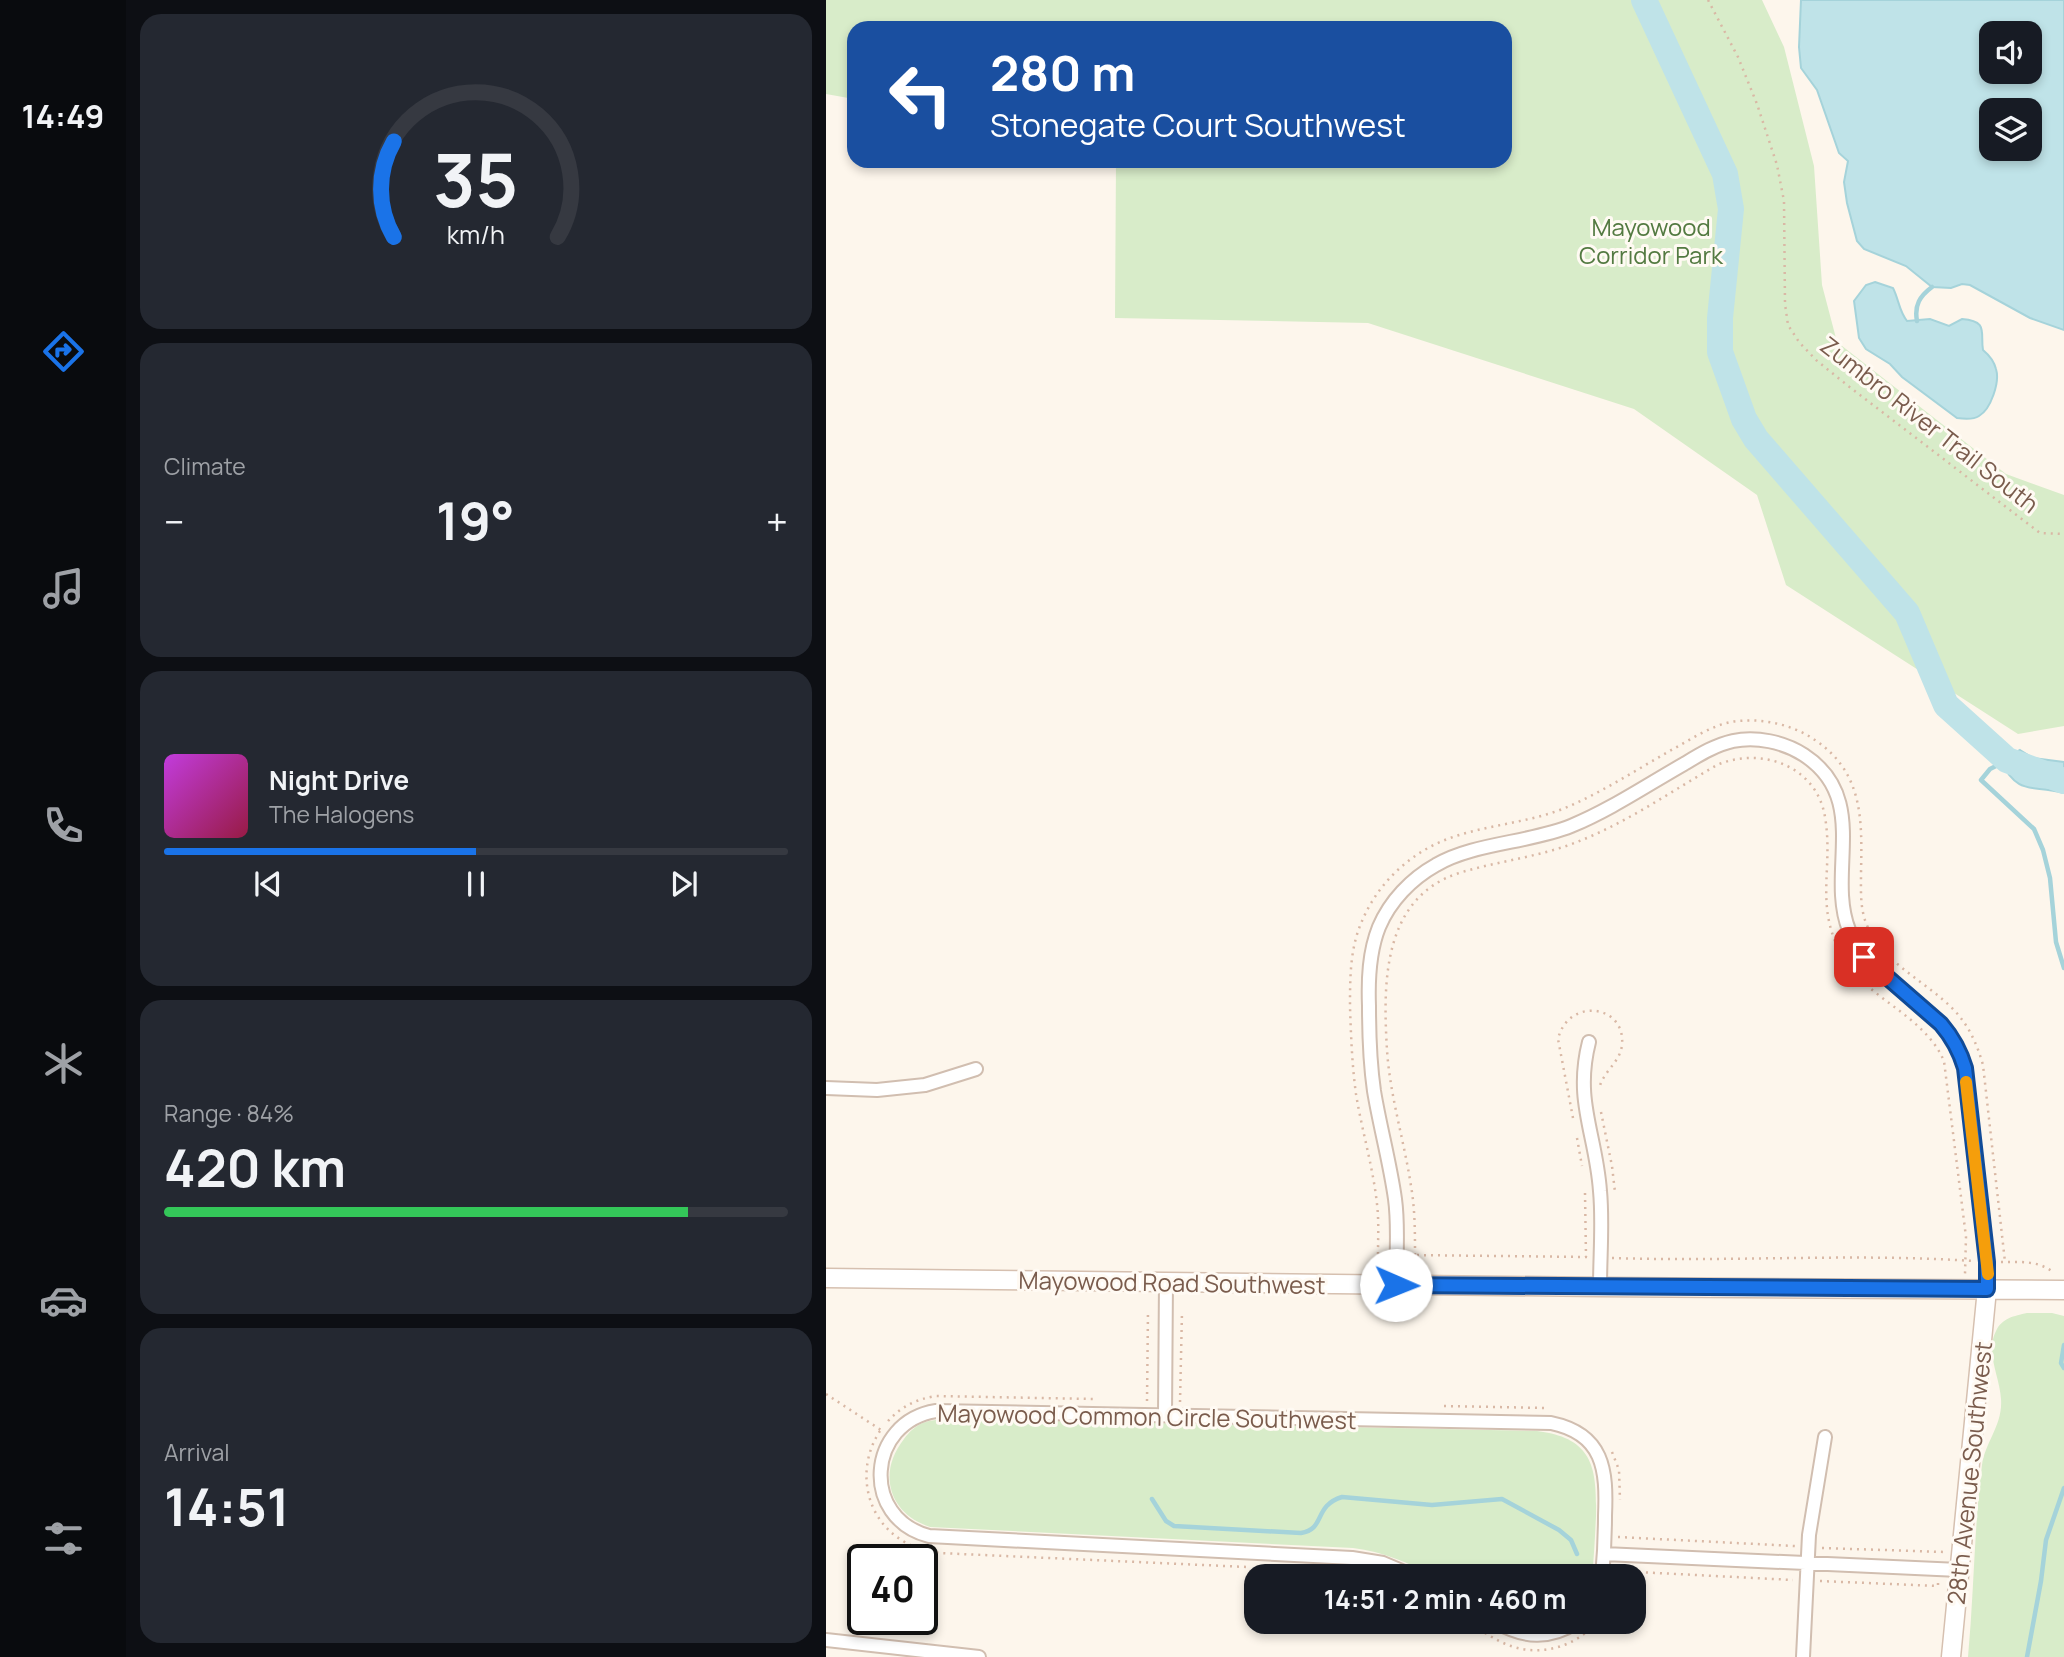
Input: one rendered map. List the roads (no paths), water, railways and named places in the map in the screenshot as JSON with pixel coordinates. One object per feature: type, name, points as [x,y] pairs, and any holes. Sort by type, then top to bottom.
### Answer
[{"type":"street","points":[[1396,1285],[1396,1205],[1375,1093],[1368,990],[1371,956],[1386,913],[1413,881],[1443,861],[1466,853],[1538,837],[1570,826],[1709,750],[1736,740],[1751,739],[1782,744],[1804,755],[1815,763],[1831,785],[1843,814],[1843,902],[1852,935],[1872,966],[1941,1024],[1950,1034],[1961,1055],[1965,1068],[1987,1262],[1987,1289]]},
{"type":"street","points":[[1589,1042],[1583,1082],[1600,1191],[1600,1287]]},
{"type":"street","points":[[826,1088],[877,1090],[925,1086],[976,1069]]},
{"type":"street","name":"Mayowood Road Southwest","points":[[826,1278],[1600,1287],[1987,1289],[2062,1285]]},
{"type":"street","points":[[1165,1415],[1166,1281]]},
{"type":"street","name":"28th Avenue Southwest","points":[[1951,1657],[1987,1289]]},
{"type":"street","name":"Mayowood Common Circle Southwest","points":[[1385,1564],[1352,1558],[940,1538],[909,1528],[891,1511],[884,1497],[880,1472],[885,1449],[900,1428],[922,1413],[953,1410],[1538,1422],[1562,1425],[1582,1435],[1602,1463],[1606,1485],[1603,1564]]},
{"type":"street","points":[[1803,1657],[1812,1506],[1825,1437]]},
{"type":"street","points":[[1604,1554],[1959,1570]]},
{"type":"street","points":[[1528,1634],[1554,1634]]},
{"type":"street","points":[[826,1640],[979,1657]]},
{"type":"water","points":[[1801,0],[2064,0],[2064,330],[2030,318],[1970,285],[1932,287],[1906,266],[1864,249],[1857,241],[1847,203],[1844,182],[1848,161],[1839,153],[1817,90],[1801,68]]},
{"type":"water","points":[[1875,282],[1893,288],[1907,321],[1930,319],[1949,326],[1962,319],[1980,325],[1983,350],[1993,361],[1997,374],[1996,388],[1983,413],[1971,419],[1957,418],[1902,377],[1890,364],[1866,349],[1859,338],[1854,301],[1866,285]]},
{"type":"water","points":[[2020,750],[2033,758],[2064,762],[2064,793],[2027,787],[2014,780],[2000,761]]},
{"type":"waterway","points":[[1644,0],[1725,174],[1731,209],[1720,318],[1720,352],[1744,419],[1756,439],[1907,613],[1946,705],[2007,760],[2064,781]]},
{"type":"waterway","points":[[1917,321],[1919,301],[1932,287]]},
{"type":"waterway","points":[[2006,761],[1990,769],[1981,780],[2034,829],[2050,878],[2056,942],[2064,968]]},
{"type":"waterway","points":[[2064,1345],[2061,1363],[2064,1368]]},
{"type":"waterway","points":[[2027,1657],[2046,1540],[2064,1488]]},
{"type":"waterway","points":[[1152,1499],[1166,1521],[1174,1526],[1301,1533],[1314,1527],[1327,1506],[1342,1497],[1432,1505],[1502,1499],[1559,1530],[1571,1540],[1577,1554]]},
{"type":"park label","name":"Mayowood Corridor Park","points":[[1651,240]]}]
